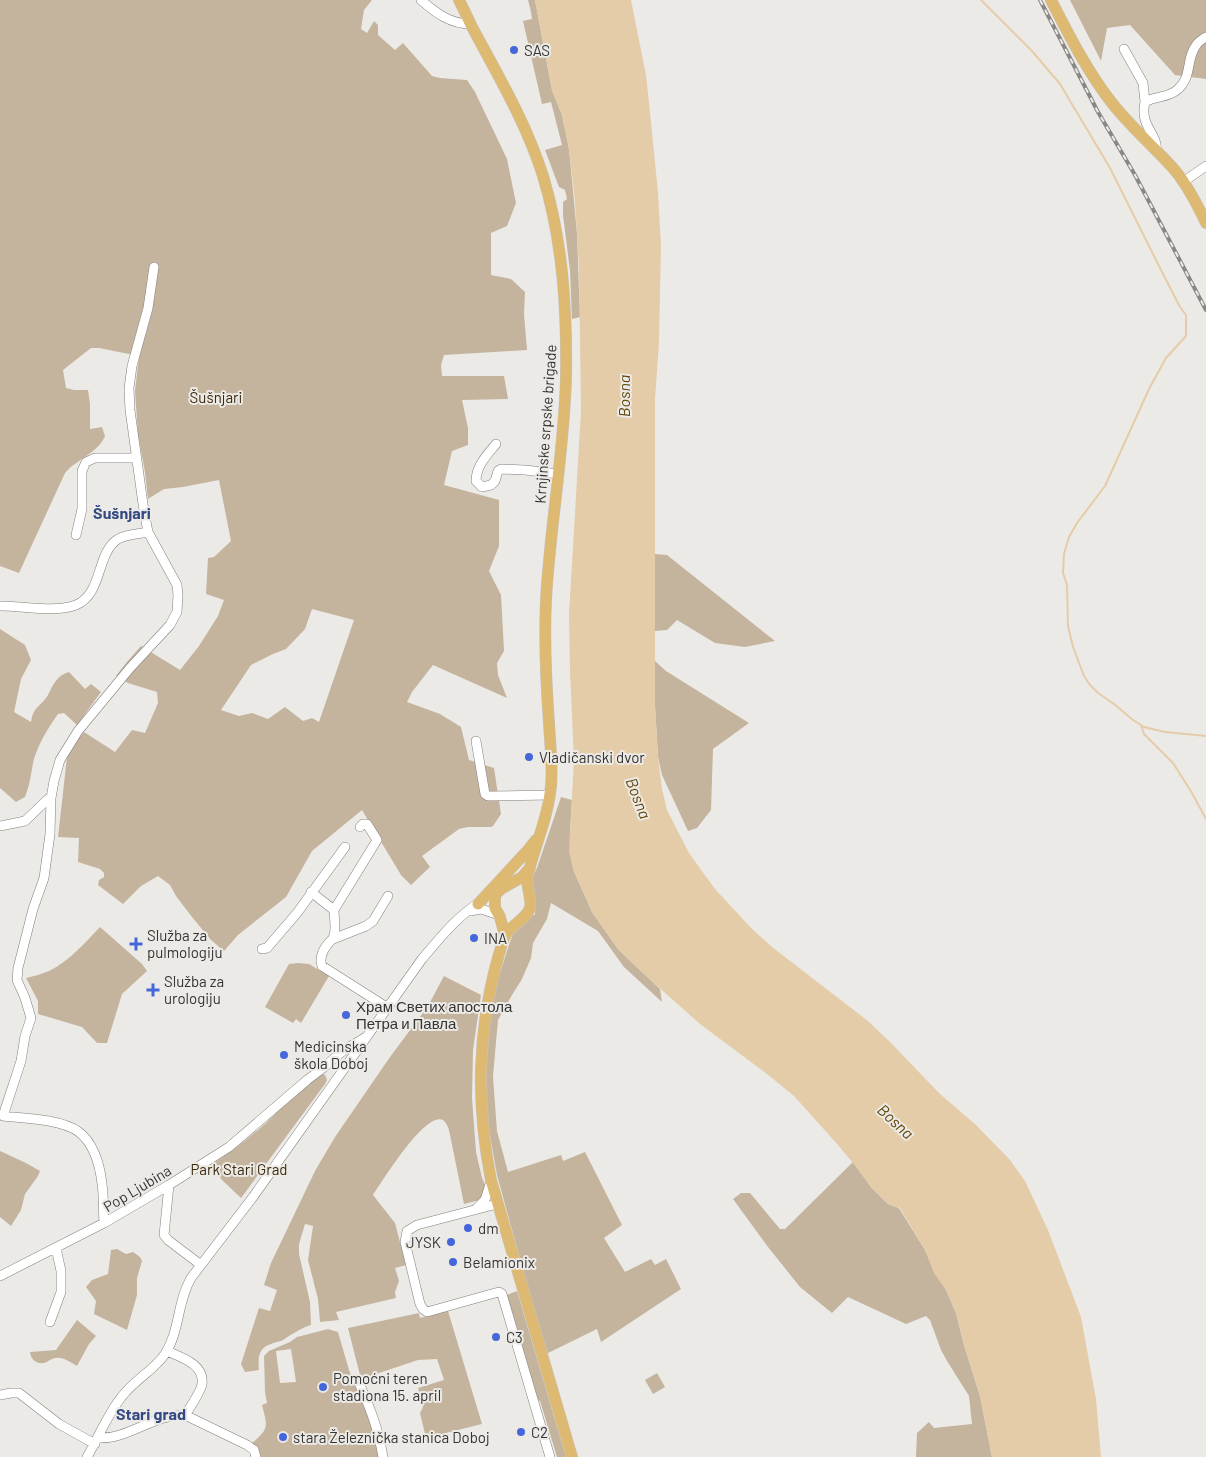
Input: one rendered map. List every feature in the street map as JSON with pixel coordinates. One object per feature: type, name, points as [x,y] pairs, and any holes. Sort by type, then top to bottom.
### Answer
[{"type":"main road","name":"Krnjinske srpske brigade","points":[[459,0],[501,79],[529,138],[543,176],[554,219],[566,319],[566,380],[546,603],[546,686],[552,772],[550,794],[527,878],[528,893]]},
{"type":"main road","points":[[1051,0],[1092,75],[1124,118],[1173,168],[1206,223]]},
{"type":"main road","points":[[478,904],[529,849],[541,832]]},
{"type":"main road","points":[[505,936],[500,916],[494,908],[494,900],[501,888],[522,877],[530,868]]},
{"type":"main road","points":[[509,885],[522,887],[528,893],[530,907],[528,912],[505,936],[488,998],[484,1022],[480,1077],[483,1134],[497,1204],[572,1457]]},
{"type":"main road","points":[[500,916],[510,921],[521,919]]},
{"type":"street","points":[[421,0],[449,21],[471,24]]},
{"type":"street","points":[[1144,102],[1151,98],[1171,95],[1182,86],[1185,82],[1190,58],[1197,44],[1206,37]]},
{"type":"street","points":[[1124,49],[1143,83],[1144,119],[1156,142],[1156,151]]},
{"type":"street","points":[[1183,182],[1206,166]]},
{"type":"street","points":[[104,1223],[100,1172],[97,1161],[86,1139],[78,1131],[56,1123],[35,1118],[1,1116],[21,1061],[25,1036],[31,1018],[17,980],[33,909],[44,878],[50,834],[51,798],[60,760],[73,737],[130,668],[170,625],[177,612],[177,585],[148,532],[136,458],[129,388],[132,366],[148,308],[154,267]]},
{"type":"street","points":[[496,444],[477,471],[476,481],[482,487],[491,485],[501,469],[558,474]]},
{"type":"street","points":[[76,535],[82,509],[82,471],[86,462],[95,458],[136,458]]},
{"type":"street","points":[[0,606],[46,608],[74,606],[82,602],[92,590],[112,544],[126,536],[148,532]]},
{"type":"street","points":[[476,741],[485,794],[488,796],[550,794]]},
{"type":"street","points":[[0,826],[24,821],[51,798]]},
{"type":"street","points":[[333,939],[334,910],[377,840],[367,824],[363,824],[360,827]]},
{"type":"street","points":[[262,949],[267,948],[288,925],[346,847]]},
{"type":"street","points":[[312,892],[334,910]]},
{"type":"street","points":[[87,1457],[122,1395],[153,1368],[167,1351],[176,1327],[185,1289],[191,1278],[247,1204],[426,954],[442,935],[465,913],[498,892]]},
{"type":"street","points":[[388,896],[372,921],[366,926],[333,939],[326,945],[320,960],[322,966],[388,1008]]},
{"type":"street","points":[[465,913],[481,909],[500,916]]},
{"type":"street","name":"Pop Ljubina","points":[[0,1276],[104,1223],[229,1147],[344,1050],[367,1036]]},
{"type":"street","points":[[323,1068],[337,1063],[347,1064]]},
{"type":"street","points":[[323,1068],[332,1072],[336,1080]]},
{"type":"street","points":[[475,1209],[485,1200],[491,1180]]},
{"type":"street","points":[[169,1185],[164,1235],[202,1265]]},
{"type":"street","points":[[497,1204],[417,1225],[407,1231],[405,1242],[420,1304],[427,1312],[501,1293],[550,1457]]},
{"type":"street","points":[[50,1322],[61,1292],[61,1272],[56,1248]]},
{"type":"street","points":[[167,1351],[191,1363],[200,1372],[202,1386],[185,1416]]},
{"type":"street","points":[[359,1383],[378,1431],[382,1457]]},
{"type":"street","points":[[0,1395],[19,1393],[59,1424],[96,1441],[111,1438],[174,1416],[185,1416],[247,1444],[254,1450],[256,1457]]},
{"type":"green space","points":[[0,0],[372,0],[364,10],[361,29],[367,33],[374,21],[378,25],[378,35],[395,50],[403,43],[432,76],[467,80],[475,92],[507,159],[516,203],[507,226],[491,233],[491,275],[511,279],[525,292],[524,314],[527,350],[444,355],[441,365],[442,376],[504,376],[508,399],[462,400],[468,428],[468,445],[452,451],[444,485],[499,500],[499,546],[489,571],[501,595],[504,651],[497,663],[498,675],[507,698],[433,665],[412,692],[407,702],[440,714],[461,727],[469,760],[494,768],[501,814],[493,826],[459,829],[422,856],[430,867],[411,885],[401,875],[362,810],[312,851],[286,897],[238,935],[224,951],[211,940],[192,917],[170,885],[158,876],[141,886],[123,904],[98,885],[99,880],[104,877],[104,873],[100,869],[78,862],[79,838],[58,837],[67,757],[72,746],[84,732],[115,752],[132,730],[145,733],[158,703],[157,692],[128,683],[116,676],[141,646],[180,670],[199,646],[218,616],[224,600],[206,594],[208,558],[214,557],[231,541],[219,480],[164,489],[148,499],[138,434],[135,391],[139,356],[91,348],[63,370],[66,388],[88,390],[90,429],[102,427],[105,436],[97,447],[65,473],[19,573],[0,566]],"holes":[[[312,609],[354,620],[319,722],[312,718],[303,721],[285,707],[268,719],[252,713],[239,716],[221,710],[251,665],[286,649],[305,629]]]},
{"type":"green space","points":[[528,0],[535,0],[552,90],[562,115],[569,149],[577,233],[580,317],[572,319],[570,271],[563,215],[563,202],[567,199],[565,190],[559,187],[545,150],[562,145],[551,102],[542,104],[523,21],[532,19]]},
{"type":"green space","points":[[1070,0],[1206,0],[1206,79],[1175,75],[1130,25],[1107,28],[1101,61]]},
{"type":"green space","points":[[655,554],[667,555],[775,641],[745,647],[715,643],[677,620],[667,630],[655,631]]},
{"type":"green space","points":[[0,629],[25,645],[31,660],[21,679],[14,712],[31,722],[36,709],[48,695],[56,681],[61,675],[69,672],[85,689],[91,684],[101,692],[77,725],[64,713],[58,714],[36,753],[25,797],[16,802],[0,788]]},
{"type":"green space","points":[[655,661],[666,671],[749,723],[713,749],[711,810],[697,828],[688,831],[662,775],[658,757]]},
{"type":"green space","points":[[561,797],[572,800],[570,832],[573,869],[592,912],[618,949],[660,989],[662,1002],[624,967],[598,931],[551,903],[547,919],[533,943],[531,958],[522,979],[498,1020],[493,1076],[497,1131],[508,1172],[561,1155],[563,1161],[585,1152],[622,1225],[604,1238],[625,1272],[651,1259],[655,1265],[666,1259],[681,1289],[601,1342],[597,1329],[546,1354],[497,1175],[486,1103],[487,1029],[495,988],[512,936],[519,926],[535,914],[535,900],[531,889],[533,876]]},
{"type":"green space","points":[[100,927],[142,964],[147,971],[122,994],[107,1043],[97,1043],[82,1027],[38,1014],[38,1001],[26,978],[49,971],[63,962]]},
{"type":"green space","points":[[289,964],[309,964],[329,976],[301,1023],[296,1019],[293,1023],[265,1007]]},
{"type":"green space","points":[[444,976],[481,995],[473,1050],[472,1098],[476,1152],[482,1178],[487,1189],[480,1200],[464,1204],[449,1130],[443,1120],[435,1120],[426,1126],[415,1136],[394,1163],[373,1195],[395,1223],[406,1265],[395,1268],[399,1281],[395,1292],[396,1298],[336,1312],[339,1320],[320,1322],[318,1299],[308,1260],[313,1226],[305,1224],[299,1244],[299,1254],[310,1302],[311,1325],[264,1348],[260,1354],[259,1370],[245,1372],[241,1364],[259,1308],[270,1311],[277,1290],[264,1285],[271,1263],[315,1171],[335,1137],[428,1006]]},
{"type":"green space","name":"Park Stari Grad","points":[[322,1074],[325,1075],[327,1080],[325,1084],[241,1198],[222,1180],[211,1165],[253,1134],[300,1089]]},
{"type":"green space","points":[[0,1151],[40,1171],[25,1194],[21,1210],[11,1226],[0,1217]]},
{"type":"green space","points":[[853,1162],[871,1187],[888,1204],[899,1208],[925,1250],[935,1273],[946,1290],[956,1313],[980,1396],[992,1457],[916,1457],[917,1433],[929,1422],[934,1428],[972,1424],[969,1396],[941,1350],[930,1320],[926,1316],[906,1324],[848,1297],[832,1313],[800,1287],[733,1199],[741,1193],[750,1193],[780,1229],[785,1229]]},
{"type":"green space","points":[[117,1249],[126,1254],[133,1252],[142,1261],[137,1278],[137,1295],[127,1330],[94,1314],[96,1301],[86,1287],[92,1280],[108,1274],[111,1250]]},
{"type":"green space","points":[[517,1291],[566,1457],[557,1457],[507,1295]]},
{"type":"green space","points":[[448,1311],[482,1424],[426,1438],[420,1413],[423,1407],[418,1388],[444,1380],[437,1359],[418,1360],[361,1379],[348,1328],[419,1313],[420,1318]]},
{"type":"green space","points":[[77,1320],[96,1336],[89,1344],[77,1366],[61,1358],[38,1363],[31,1357],[30,1352],[56,1350]]},
{"type":"green space","points":[[328,1329],[338,1332],[349,1370],[375,1433],[379,1457],[260,1457],[252,1443],[262,1434],[266,1426],[262,1405],[267,1403],[264,1356],[269,1351],[297,1337]],"holes":[[[291,1349],[296,1382],[280,1383],[276,1351]]]},
{"type":"green space","points":[[657,1373],[665,1387],[653,1394],[645,1380]]},
{"type":"water","name":"Bosna","points":[[535,0],[631,0],[646,75],[658,192],[661,246],[659,342],[655,399],[655,706],[658,757],[667,810],[689,853],[699,867],[715,889],[752,929],[772,947],[868,1021],[940,1094],[976,1125],[1010,1160],[1025,1181],[1048,1230],[1081,1317],[1096,1399],[1101,1457],[992,1457],[980,1396],[956,1313],[946,1290],[934,1273],[925,1250],[900,1208],[888,1204],[871,1187],[838,1145],[794,1096],[700,1024],[618,949],[592,912],[573,869],[569,851],[574,759],[569,614],[581,411],[579,269],[575,201],[569,149],[562,115],[552,90]]},
{"type":"waterway","points":[[981,0],[1032,51],[1060,84],[1110,168],[1180,307],[1186,315],[1186,336],[1166,358],[1149,389],[1105,486],[1077,523],[1069,537],[1064,554],[1063,573],[1067,585],[1068,626],[1073,647],[1084,676],[1090,685],[1144,727],[1165,732],[1206,736]]},
{"type":"waterway","points":[[1141,725],[1144,734],[1173,763],[1206,819]]},
{"type":"railway","points":[[1040,0],[1098,112],[1135,175],[1206,310]]},
{"type":"place","name":"SAS","points":[[514,50]]},
{"type":"place","name":"Vladičanski dvor","points":[[529,757]]},
{"type":"place","name":"INA","points":[[474,938]]},
{"type":"place","name":"Služba za pulmologiju","points":[[136,944]]},
{"type":"place","name":"Služba za urologiju","points":[[153,990]]},
{"type":"place","name":"Храм Светих апостола Петра и Павла","points":[[346,1015]]},
{"type":"place","name":"Medicinska škola Doboj","points":[[284,1055]]},
{"type":"place","name":"dm","points":[[468,1228]]},
{"type":"place","name":"JYSK","points":[[451,1242]]},
{"type":"place","name":"Belamionix","points":[[453,1262]]},
{"type":"place","name":"C3","points":[[496,1337]]},
{"type":"place","name":"Pomoćni teren stadiona 15. april","points":[[323,1387]]},
{"type":"place","name":"C2","points":[[521,1432]]},
{"type":"place","name":"stara Železnička stanica Doboj","points":[[283,1437]]},
{"type":"district","name":"Šušnjari","points":[[122,512]]},
{"type":"district","name":"Stari grad","points":[[151,1413]]}]
